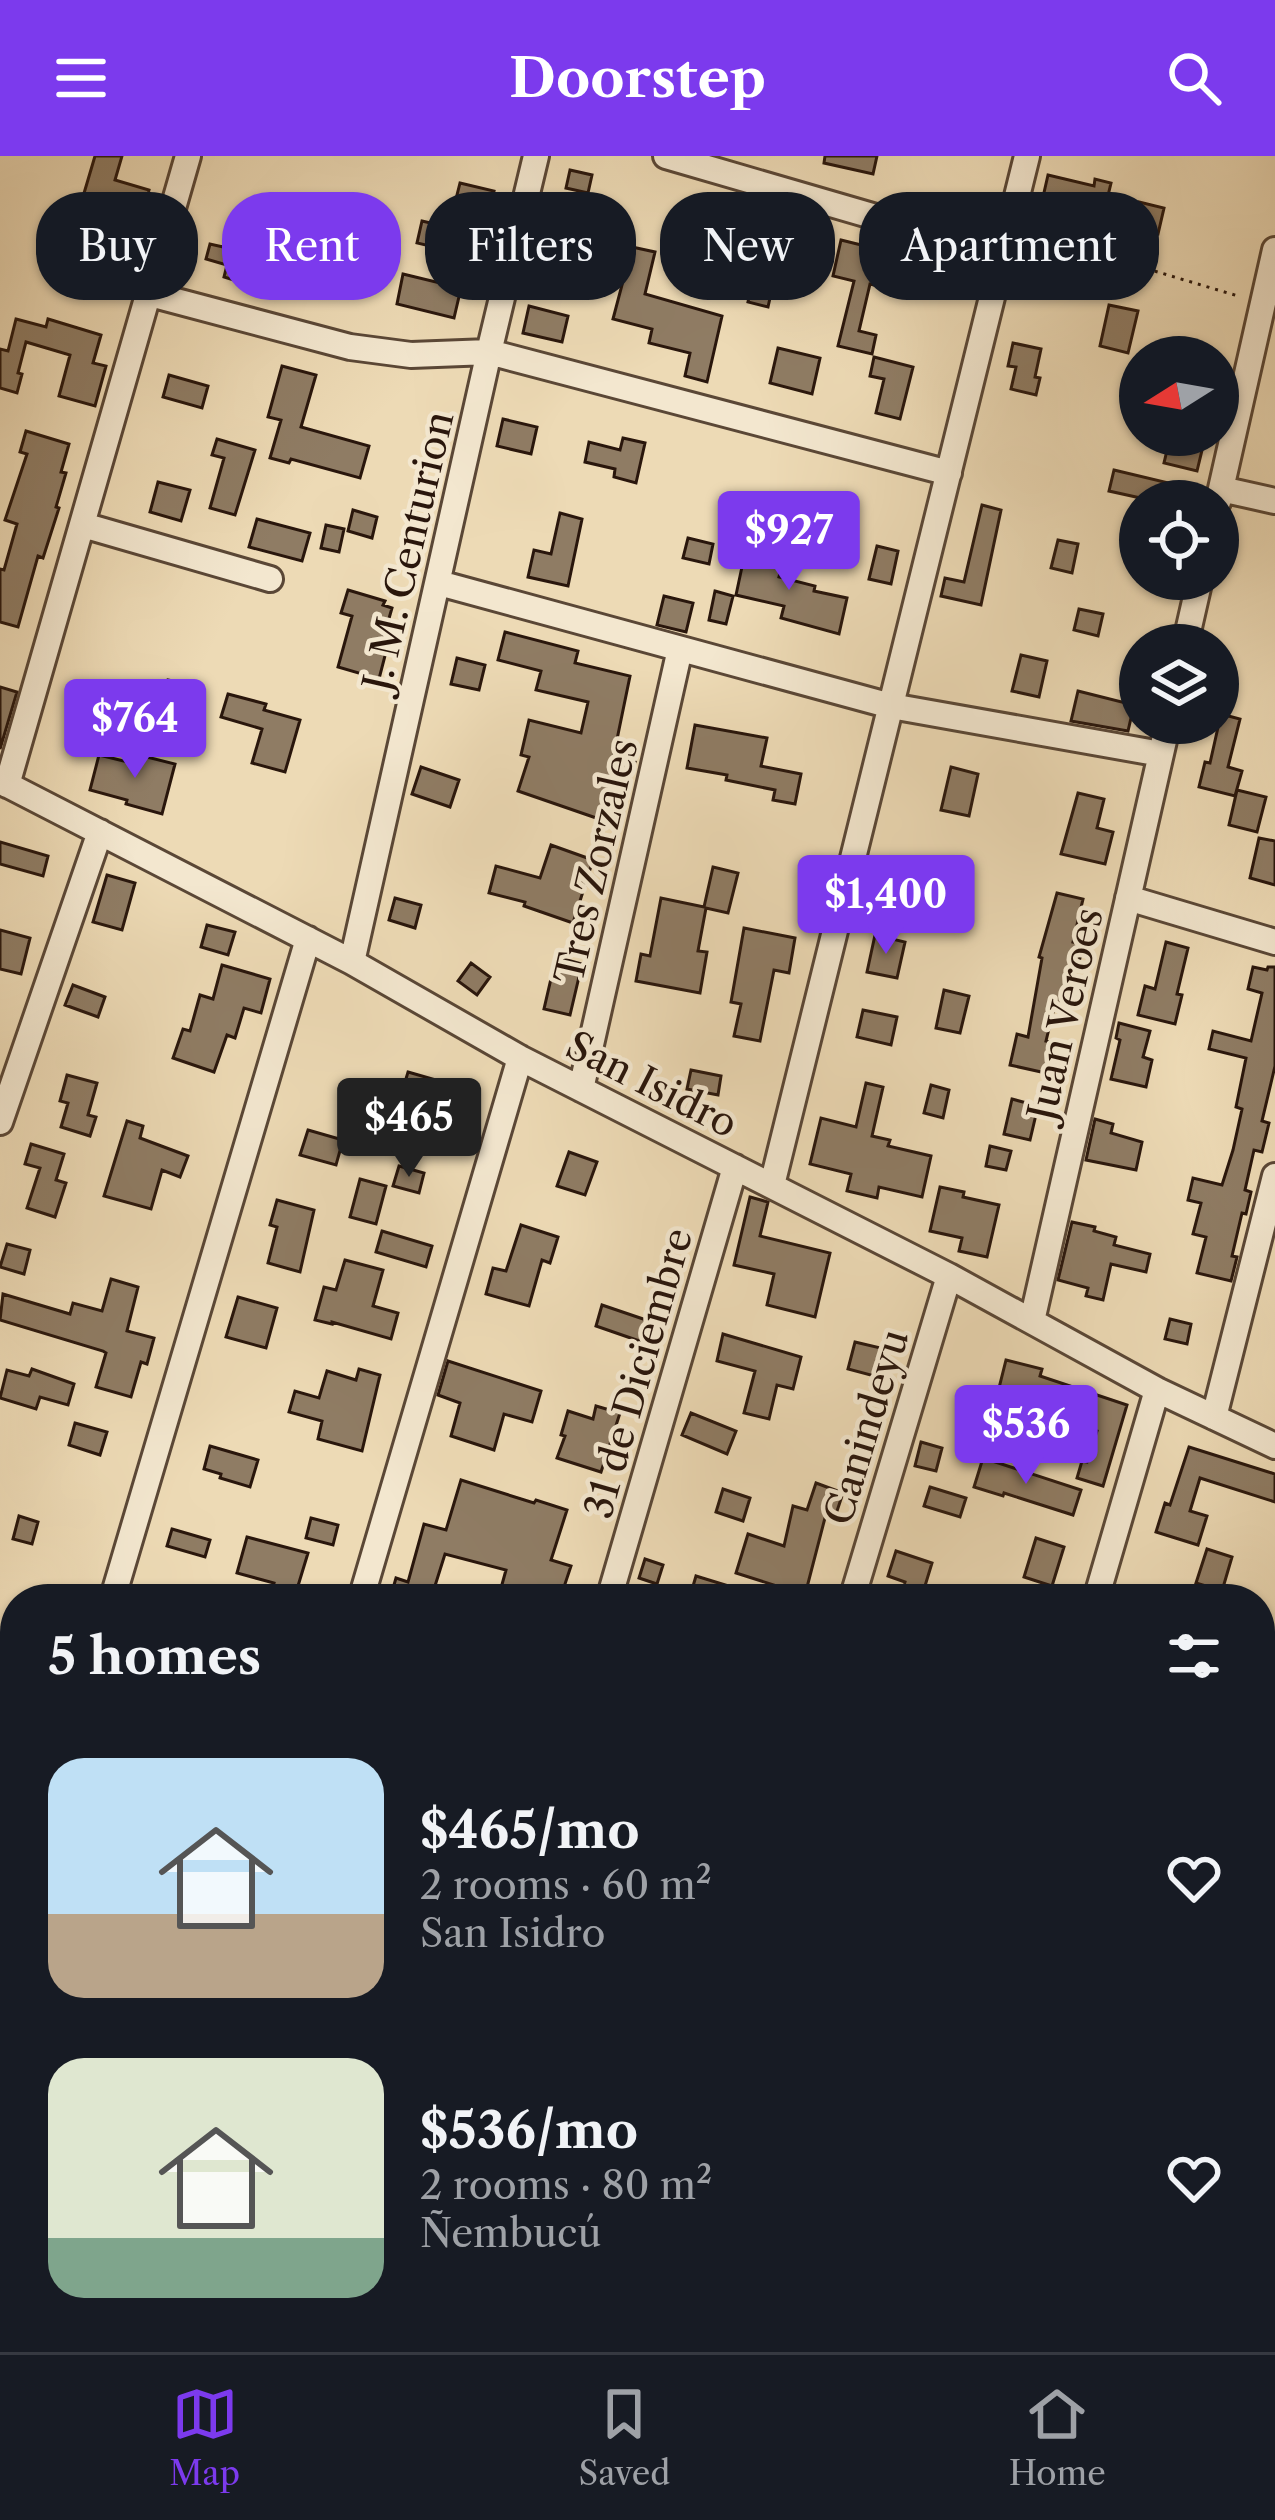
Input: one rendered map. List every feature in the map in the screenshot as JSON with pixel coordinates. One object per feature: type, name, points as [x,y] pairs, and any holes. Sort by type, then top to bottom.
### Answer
[{"type":"street","points":[[178,192],[188,156]]},
{"type":"street","name":"J. M. Centurion","points":[[352,962],[536,156]]},
{"type":"street","points":[[666,156],[859,212]]},
{"type":"street","points":[[1019,192],[1028,156]]},
{"type":"street","points":[[1224,480],[1275,250]]},
{"type":"street","points":[[3,783],[148,300]]},
{"type":"street","points":[[173,300],[350,347],[411,355],[489,352],[949,473]]},
{"type":"street","points":[[772,1185],[992,300]]},
{"type":"street","points":[[1239,498],[1275,501]]},
{"type":"street","points":[[83,525],[270,579]]},
{"type":"street","points":[[439,583],[891,706],[1161,754]]},
{"type":"street","name":"Tres Zorzales","points":[[581,1089],[680,649]]},
{"type":"street","name":"Juan Veroes","points":[[1032,1321],[1163,744]]},
{"type":"street","name":"San Isidro","points":[[3,783],[352,962],[520,1058],[949,1276],[1157,1390],[1275,1446]]},
{"type":"street","points":[[0,1122],[100,832]]},
{"type":"street","points":[[1128,898],[1275,942]]},
{"type":"street","points":[[117,1584],[308,939]]},
{"type":"street","points":[[365,1584],[520,1058]]},
{"type":"street","name":"31 de Diciembre","points":[[613,1584],[735,1167]]},
{"type":"street","points":[[1214,1417],[1275,1176]]},
{"type":"street","name":"Canindeyu","points":[[857,1584],[949,1276]]},
{"type":"street","points":[[1100,1584],[1157,1390]]},
{"type":"path","points":[[1159,272],[1263,304]]},
{"type":"building","points":[[95,156],[122,156],[115,180],[149,190],[148,192],[84,192]]},
{"type":"building","points":[[825,156],[877,156],[873,174],[824,163]]},
{"type":"building","points":[[570,170],[592,175],[588,192],[566,188]]},
{"type":"building","points":[[1048,175],[1094,186],[1095,179],[1111,183],[1109,192],[1044,192]]},
{"type":"building","points":[[460,183],[494,191],[494,192],[458,192]]},
{"type":"building","points":[[422,221],[425,222],[425,245],[417,243]]},
{"type":"building","points":[[841,240],[859,244],[859,300],[866,300],[859,331],[876,335],[872,354],[838,346],[854,281],[835,276]]},
{"type":"building","points":[[210,244],[222,247],[222,264],[206,259]]},
{"type":"building","points":[[636,248],[655,252],[645,294],[722,316],[707,382],[685,376],[690,353],[649,343],[652,329],[613,319],[618,300],[636,300]]},
{"type":"building","points":[[403,274],[425,279],[425,300],[458,300],[454,318],[397,304]]},
{"type":"building","points":[[748,300],[770,300],[768,307]]},
{"type":"building","points":[[1109,305],[1138,311],[1132,336],[1119,336],[1119,351],[1100,346]]},
{"type":"building","points":[[529,306],[568,316],[562,342],[523,333]]},
{"type":"building","points":[[16,319],[46,327],[48,319],[101,335],[93,363],[106,366],[95,406],[59,396],[70,355],[26,342],[17,393],[0,388],[0,349],[8,351]]},
{"type":"building","points":[[1013,343],[1041,349],[1036,395],[1011,389],[1016,367],[1008,366]]},
{"type":"building","points":[[778,348],[820,358],[812,394],[770,383]]},
{"type":"building","points":[[874,357],[913,367],[900,419],[876,413],[884,379],[870,376]]},
{"type":"building","points":[[282,366],[316,375],[301,427],[369,446],[360,478],[270,458],[281,420],[268,417]]},
{"type":"building","points":[[169,375],[208,386],[202,408],[163,397]]},
{"type":"building","points":[[503,419],[537,427],[531,454],[497,446]]},
{"type":"building","points":[[26,431],[69,444],[59,508],[43,558],[38,556],[18,627],[0,622],[0,569],[4,570],[17,524],[5,520],[27,454],[20,452]]},
{"type":"building","points":[[623,438],[645,443],[636,483],[614,477],[615,469],[585,462],[589,442],[620,450]]},
{"type":"building","points":[[217,439],[255,450],[235,515],[210,508],[224,458],[212,455]]},
{"type":"building","points":[[1166,456],[1201,456],[1197,471],[1164,463]]},
{"type":"building","points":[[1114,470],[1156,480],[1119,480],[1119,493],[1109,491]]},
{"type":"building","points":[[158,482],[190,490],[181,521],[150,512]]},
{"type":"building","points":[[734,494],[759,500],[750,538],[725,532]]},
{"type":"building","points":[[982,505],[1001,510],[981,605],[941,596],[945,578],[964,582]]},
{"type":"building","points":[[353,510],[377,517],[372,538],[348,531]]},
{"type":"building","points":[[560,513],[582,519],[568,586],[528,577],[534,550],[551,554]]},
{"type":"building","points":[[257,519],[310,533],[302,561],[249,547]]},
{"type":"building","points":[[326,525],[344,529],[339,552],[321,548]]},
{"type":"building","points":[[688,538],[713,544],[709,564],[683,558]]},
{"type":"building","points":[[1058,540],[1078,544],[1072,573],[1051,568]]},
{"type":"building","points":[[877,546],[898,551],[891,584],[869,579]]},
{"type":"building","points":[[746,548],[784,557],[779,577],[847,598],[839,634],[781,618],[784,606],[736,595]]},
{"type":"building","points":[[348,590],[385,601],[383,605],[392,608],[380,650],[386,652],[379,679],[338,667],[352,616],[341,613]]},
{"type":"building","points":[[715,591],[733,596],[726,624],[709,620]]},
{"type":"building","points":[[664,596],[693,603],[686,632],[657,625]]},
{"type":"building","points":[[1079,609],[1103,614],[1098,636],[1074,630]]},
{"type":"building","points":[[505,632],[578,651],[575,663],[630,676],[614,754],[635,762],[616,817],[604,813],[602,820],[518,791],[529,757],[521,755],[529,720],[581,733],[588,702],[536,690],[541,671],[498,660]]},
{"type":"building","points":[[1021,655],[1047,661],[1039,697],[1012,691]]},
{"type":"building","points":[[457,658],[485,665],[479,690],[451,684]]},
{"type":"building","points":[[168,680],[195,686],[191,705],[164,698]]},
{"type":"building","points":[[0,687],[17,692],[0,749]]},
{"type":"building","points":[[1078,691],[1119,701],[1119,729],[1071,721]]},
{"type":"building","points":[[228,694],[300,720],[285,772],[252,763],[262,729],[221,717]]},
{"type":"building","points":[[695,725],[767,738],[761,766],[801,774],[795,804],[773,800],[775,790],[687,768]]},
{"type":"building","points":[[1214,744],[1234,744],[1228,767],[1242,771],[1235,796],[1199,787],[1205,762],[1210,763]]},
{"type":"building","points":[[99,755],[136,764],[139,755],[175,764],[162,814],[90,790]]},
{"type":"building","points":[[421,767],[459,780],[450,807],[412,794]]},
{"type":"building","points":[[951,767],[978,774],[969,816],[941,810]]},
{"type":"building","points":[[1237,790],[1266,797],[1257,832],[1229,825]]},
{"type":"building","points":[[1078,793],[1104,799],[1097,828],[1113,832],[1105,864],[1061,854]]},
{"type":"building","points":[[1259,838],[1275,841],[1275,885],[1250,878]]},
{"type":"building","points":[[0,842],[48,856],[43,876],[0,864]]},
{"type":"building","points":[[551,845],[593,860],[573,923],[524,906],[525,902],[489,893],[496,866],[540,878]]},
{"type":"building","points":[[713,867],[738,873],[728,913],[706,908],[698,951],[707,952],[700,993],[636,981],[641,954],[650,956],[661,898],[704,907]]},
{"type":"building","points":[[107,875],[135,883],[122,930],[93,922]]},
{"type":"building","points":[[1057,893],[1083,899],[1073,942],[1083,944],[1078,967],[1070,965],[1046,1041],[1066,1045],[1059,1076],[1010,1065],[1017,1034],[1028,1037],[1039,957]]},
{"type":"building","points":[[395,898],[421,905],[415,928],[389,920]]},
{"type":"building","points":[[207,925],[235,932],[228,955],[201,947]]},
{"type":"building","points":[[744,928],[795,938],[789,973],[774,970],[760,1041],[734,1036],[741,1004],[731,1002]]},
{"type":"building","points":[[0,930],[30,938],[21,974],[0,969]]},
{"type":"building","points":[[875,935],[905,942],[897,978],[867,972]]},
{"type":"building","points":[[1166,942],[1188,948],[1175,1024],[1138,1015],[1145,986],[1155,989]]},
{"type":"building","points":[[556,957],[582,964],[570,1015],[544,1009]]},
{"type":"building","points":[[471,963],[490,977],[477,995],[458,981]]},
{"type":"building","points":[[222,965],[270,979],[261,1013],[244,1008],[235,1038],[227,1035],[214,1072],[173,1058],[183,1029],[190,1031],[200,995],[213,999]]},
{"type":"building","points":[[1253,967],[1275,967],[1275,1066],[1262,1121],[1269,1123],[1262,1152],[1254,1150],[1245,1190],[1251,1192],[1232,1256],[1237,1257],[1231,1281],[1197,1273],[1206,1237],[1193,1234],[1201,1203],[1188,1200],[1193,1178],[1222,1185],[1233,1150],[1246,1058],[1209,1049],[1213,1031],[1251,1041],[1262,993],[1248,989]]},
{"type":"building","points":[[73,985],[105,997],[98,1017],[65,1005]]},
{"type":"building","points":[[944,990],[969,996],[960,1033],[936,1028]]},
{"type":"building","points":[[863,1010],[897,1017],[891,1045],[857,1037]]},
{"type":"building","points":[[1119,1023],[1150,1031],[1143,1057],[1152,1060],[1146,1087],[1111,1079]]},
{"type":"building","points":[[691,1070],[721,1076],[718,1095],[687,1089]]},
{"type":"building","points":[[408,1072],[436,1080],[425,1117],[397,1109]]},
{"type":"building","points":[[67,1075],[97,1083],[88,1115],[96,1117],[90,1136],[61,1127],[68,1103],[60,1101]]},
{"type":"building","points":[[866,1083],[883,1087],[872,1136],[890,1140],[888,1146],[931,1156],[922,1197],[879,1187],[877,1198],[847,1191],[851,1174],[810,1164],[821,1118],[856,1127]]},
{"type":"building","points":[[931,1085],[949,1090],[943,1118],[924,1113]]},
{"type":"building","points":[[1012,1099],[1038,1106],[1030,1140],[1004,1134]]},
{"type":"building","points":[[413,1113],[461,1127],[456,1145],[408,1131]]},
{"type":"building","points":[[1095,1119],[1113,1124],[1111,1133],[1142,1142],[1136,1170],[1086,1160]]},
{"type":"building","points":[[127,1121],[143,1126],[140,1138],[188,1156],[180,1177],[162,1170],[151,1209],[104,1196]]},
{"type":"building","points":[[308,1130],[343,1140],[336,1165],[300,1155]]},
{"type":"building","points":[[31,1144],[64,1154],[56,1180],[66,1183],[55,1217],[27,1208],[40,1168],[25,1164]]},
{"type":"building","points":[[990,1146],[1011,1151],[1006,1170],[986,1166]]},
{"type":"building","points":[[569,1152],[597,1162],[585,1195],[557,1186]]},
{"type":"building","points":[[399,1166],[424,1173],[419,1193],[393,1186]]},
{"type":"building","points":[[360,1179],[386,1186],[376,1224],[350,1217]]},
{"type":"building","points":[[940,1187],[999,1205],[987,1257],[959,1251],[962,1238],[930,1231]]},
{"type":"building","points":[[750,1197],[768,1202],[760,1236],[830,1253],[815,1317],[767,1305],[774,1274],[734,1265]]},
{"type":"building","points":[[277,1200],[314,1210],[300,1272],[268,1263],[277,1227],[270,1225]]},
{"type":"building","points":[[1072,1222],[1116,1237],[1114,1245],[1150,1254],[1146,1272],[1111,1264],[1103,1300],[1086,1296],[1088,1288],[1058,1280]]},
{"type":"building","points":[[521,1225],[558,1237],[550,1263],[542,1260],[529,1306],[486,1294],[493,1268],[506,1271]]},
{"type":"building","points":[[382,1231],[432,1246],[426,1267],[376,1252]]},
{"type":"building","points":[[7,1244],[30,1250],[24,1274],[0,1267]]},
{"type":"building","points":[[345,1260],[383,1270],[373,1306],[398,1313],[391,1339],[315,1320],[324,1287],[336,1290]]},
{"type":"building","points":[[111,1279],[138,1287],[127,1331],[154,1338],[131,1397],[96,1387],[103,1351],[0,1320],[3,1294],[70,1314],[73,1303],[102,1311]]},
{"type":"building","points":[[238,1297],[277,1308],[266,1348],[226,1337]]},
{"type":"building","points":[[602,1305],[655,1323],[648,1344],[596,1326]]},
{"type":"building","points":[[1170,1319],[1191,1324],[1187,1344],[1165,1339]]},
{"type":"building","points":[[723,1334],[801,1357],[793,1389],[777,1385],[769,1419],[744,1413],[755,1371],[717,1361]]},
{"type":"building","points":[[855,1342],[885,1349],[878,1377],[848,1369]]},
{"type":"building","points":[[1006,1360],[1042,1369],[1040,1376],[1127,1405],[1103,1486],[1077,1478],[1097,1431],[1079,1425],[1081,1420],[1034,1405],[1033,1409],[996,1400]]},
{"type":"building","points":[[448,1361],[541,1391],[532,1422],[504,1414],[494,1450],[451,1436],[460,1403],[438,1395]]},
{"type":"building","points":[[32,1369],[74,1384],[68,1405],[40,1397],[36,1409],[0,1398],[7,1370],[29,1376]]},
{"type":"building","points":[[359,1369],[380,1375],[362,1451],[318,1439],[322,1421],[289,1412],[295,1391],[319,1398],[327,1371],[356,1380]]},
{"type":"building","points":[[596,1406],[620,1413],[601,1472],[557,1458],[568,1411],[593,1419]]},
{"type":"building","points":[[691,1413],[736,1431],[727,1454],[682,1435]]},
{"type":"building","points":[[75,1423],[107,1432],[100,1455],[69,1445]]},
{"type":"building","points":[[921,1442],[942,1448],[936,1471],[915,1466]]},
{"type":"building","points":[[210,1446],[258,1460],[250,1487],[204,1469]]},
{"type":"building","points":[[1189,1447],[1275,1474],[1275,1502],[1200,1478],[1190,1511],[1207,1516],[1198,1545],[1156,1532]]},
{"type":"building","points":[[983,1458],[1081,1490],[1073,1515],[974,1487]]},
{"type":"building","points":[[461,1480],[567,1510],[551,1560],[571,1566],[565,1584],[502,1584],[506,1570],[445,1554],[436,1584],[394,1584],[396,1578],[408,1582],[424,1524],[446,1530]]},
{"type":"building","points":[[816,1483],[843,1493],[835,1517],[826,1514],[808,1584],[770,1584],[736,1573],[748,1534],[784,1546],[793,1506],[807,1510]]},
{"type":"building","points":[[930,1487],[966,1498],[960,1517],[924,1506]]},
{"type":"building","points":[[723,1489],[750,1498],[743,1521],[716,1512]]},
{"type":"building","points":[[19,1516],[38,1522],[32,1544],[13,1539]]},
{"type":"building","points":[[311,1518],[338,1525],[333,1545],[306,1538]]},
{"type":"building","points":[[172,1529],[210,1540],[205,1557],[167,1546]]},
{"type":"building","points":[[247,1537],[308,1553],[299,1584],[274,1584],[237,1573]]},
{"type":"building","points":[[1036,1538],[1064,1547],[1053,1584],[1024,1577]]},
{"type":"building","points":[[1207,1549],[1232,1557],[1224,1584],[1196,1583]]},
{"type":"building","points":[[896,1551],[932,1563],[926,1584],[904,1584],[888,1576]]},
{"type":"building","points":[[645,1559],[663,1565],[657,1584],[639,1578]]},
{"type":"building","points":[[696,1576],[722,1584],[694,1584]]}]
